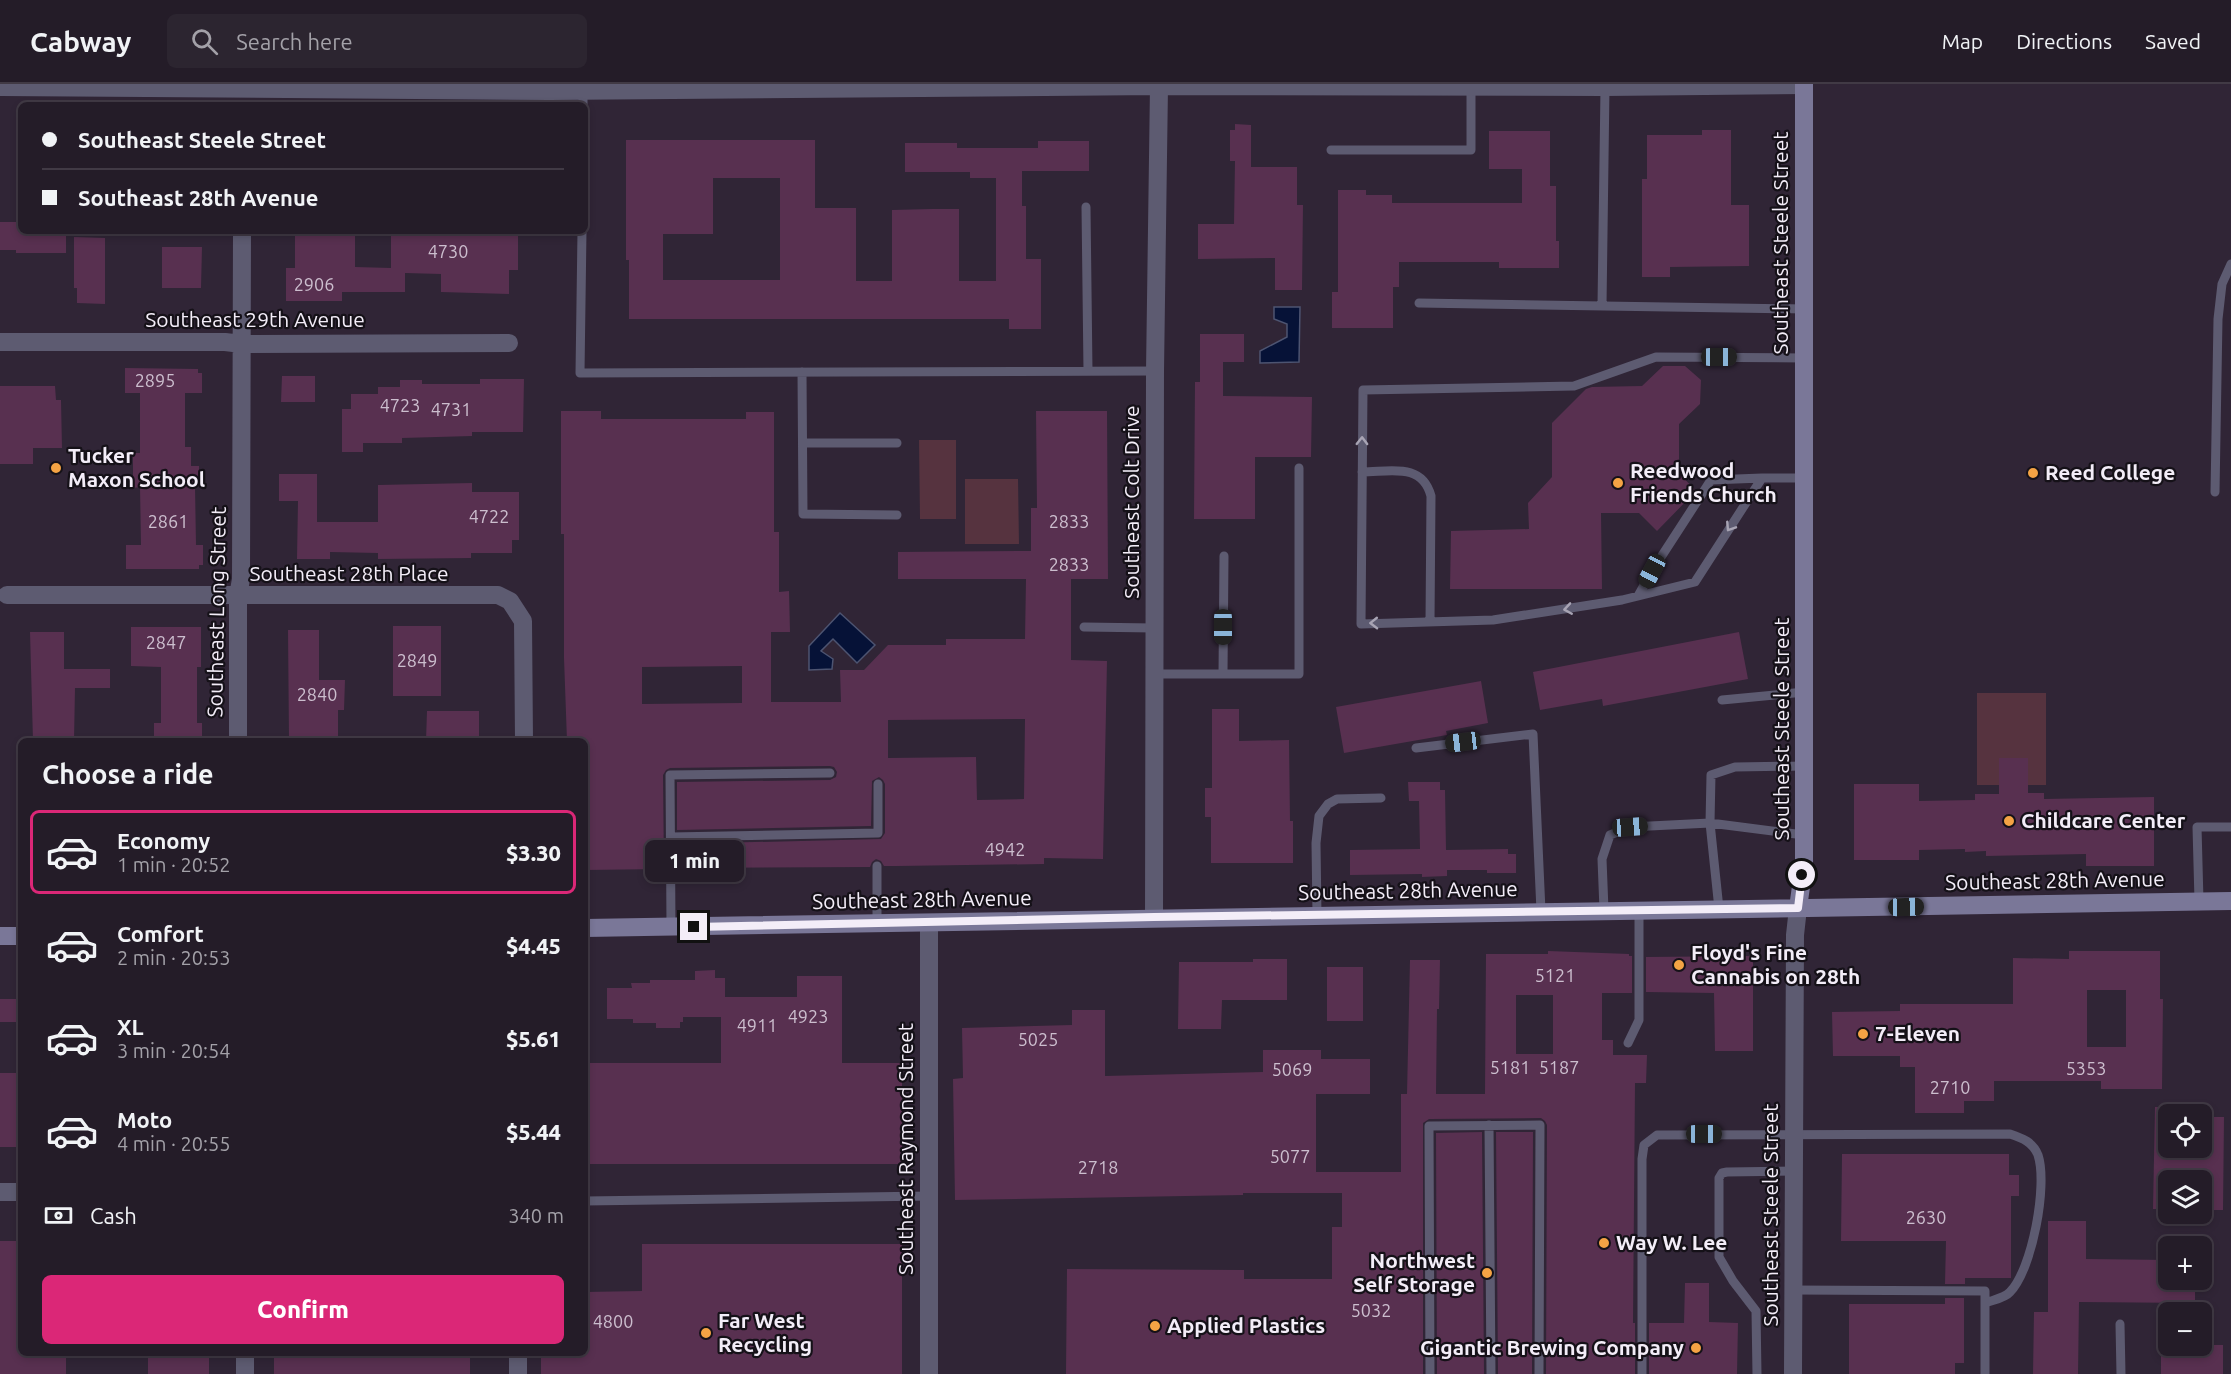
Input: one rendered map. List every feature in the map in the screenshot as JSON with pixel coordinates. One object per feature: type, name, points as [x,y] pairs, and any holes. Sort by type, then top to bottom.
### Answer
[{"type":"street","points":[[0,87],[241,92],[550,88],[583,98],[754,87],[1452,85],[1605,87],[1804,84]]},
{"type":"street","name":"Southeast Steele Street","points":[[1792,1374],[1795,935],[1804,866],[1804,84]]},
{"type":"street","name":"Southeast Colt Drive","points":[[1154,917],[1155,371],[1159,86]]},
{"type":"street","name":"Southeast Long Street","points":[[238,738],[242,234]]},
{"type":"street","name":"Southeast 29th Avenue","points":[[0,342],[509,343]]},
{"type":"street","name":"Southeast 28th Place","points":[[7,595],[498,595],[510,601],[523,621],[524,738]]},
{"type":"street","name":"Southeast 28th Avenue","points":[[588,928],[2231,901]]},
{"type":"street","name":"Southeast Raymond Street","points":[[929,923],[929,1374]]},
{"type":"street","points":[[0,936],[18,936]]},
{"type":"street","points":[[0,1192],[18,1192]]},
{"type":"street","points":[[245,1356],[245,1374]]},
{"type":"street","points":[[518,1356],[518,1374]]},
{"type":"lane","points":[[1331,150],[1471,150],[1471,87]]},
{"type":"lane","points":[[1602,306],[1605,87]]},
{"type":"lane","points":[[1086,207],[1088,371]]},
{"type":"lane","points":[[582,234],[580,373],[1155,371]]},
{"type":"lane","points":[[2215,492],[2218,311],[2222,284],[2231,264]]},
{"type":"lane","points":[[1419,303],[1804,309]]},
{"type":"lane","points":[[1762,478],[1695,582],[1638,596],[1493,620],[1361,624],[1363,390],[1574,386],[1656,357],[1804,358]]},
{"type":"lane","points":[[802,372],[803,514],[897,515]]},
{"type":"lane","points":[[803,443],[897,443]]},
{"type":"lane","points":[[1154,674],[1299,674],[1299,468]]},
{"type":"lane","points":[[1362,472],[1413,472],[1422,477],[1428,485],[1431,496],[1430,622]]},
{"type":"lane","points":[[1638,596],[1711,480],[1804,478]]},
{"type":"lane","points":[[1223,674],[1224,556]]},
{"type":"lane","points":[[1084,627],[1154,628]]},
{"type":"lane","points":[[1722,700],[1805,692]]},
{"type":"lane","points":[[1416,748],[1533,734],[1541,911]]},
{"type":"lane","points":[[1719,909],[1710,823],[1711,775],[1735,767],[1804,766]]},
{"type":"lane","points":[[672,927],[670,775],[830,773]]},
{"type":"lane","points":[[671,837],[878,833],[878,784]]},
{"type":"lane","points":[[1317,915],[1316,843],[1319,816],[1328,804],[1337,799],[1382,798]]},
{"type":"lane","points":[[1604,910],[1602,859],[1611,835],[1630,827],[1710,823],[1804,835]]},
{"type":"lane","points":[[2199,901],[2197,827],[2231,827]]},
{"type":"lane","points":[[877,867],[877,923]]},
{"type":"lane","points":[[1628,1043],[1639,1020],[1639,910]]},
{"type":"lane","points":[[1489,1125],[1491,1374]]},
{"type":"lane","points":[[1430,1374],[1429,1126],[1540,1125],[1539,1374]]},
{"type":"lane","points":[[1642,1374],[1642,1171],[1644,1145],[1657,1135],[2010,1134],[2027,1139],[2038,1155],[2040,1183],[2039,1210],[2031,1246],[2020,1281],[2008,1295],[1985,1303]]},
{"type":"lane","points":[[1757,1374],[1756,1311],[1733,1281],[1719,1257],[1719,1178],[1722,1173],[1727,1172],[1794,1171]]},
{"type":"lane","points":[[588,1201],[929,1196]]},
{"type":"lane","points":[[1793,1290],[1985,1291],[1985,1374]]},
{"type":"lane","points":[[2120,1324],[2121,1374]]},
{"type":"shaded area","points":[[919,440],[956,440],[956,519],[920,519]]},
{"type":"shaded area","points":[[965,479],[1018,479],[1019,544],[965,544]]},
{"type":"shaded area","points":[[1977,693],[2046,693],[2046,785],[1977,785]]},
{"type":"water","points":[[1274,307],[1300,307],[1299,362],[1260,363],[1260,351],[1287,337],[1287,324],[1274,319]]},
{"type":"water","points":[[840,613],[875,645],[857,663],[833,639],[821,651],[833,659],[832,669],[809,670],[809,646]]},
{"type":"building","points":[[1235,124],[1251,125],[1251,167],[1297,167],[1297,205],[1303,205],[1302,290],[1275,290],[1275,258],[1198,259],[1198,224],[1234,224],[1235,161],[1230,161],[1230,130],[1235,130]]},
{"type":"building","points":[[1702,130],[1731,130],[1731,205],[1749,205],[1749,266],[1670,267],[1670,277],[1642,277],[1642,179],[1647,179],[1647,135],[1702,135]]},
{"type":"building","points":[[1489,131],[1550,131],[1550,186],[1556,186],[1556,241],[1559,241],[1559,268],[1499,268],[1499,262],[1399,262],[1399,287],[1393,287],[1393,328],[1332,328],[1332,292],[1338,292],[1338,190],[1366,190],[1366,195],[1392,195],[1392,203],[1522,203],[1522,169],[1489,169]]},
{"type":"building","points":[[626,140],[815,140],[815,208],[856,208],[856,281],[892,281],[892,210],[959,209],[959,281],[996,281],[996,178],[970,178],[970,172],[905,172],[905,143],[957,143],[957,148],[1038,148],[1038,141],[1089,141],[1089,171],[1022,171],[1022,206],[1026,206],[1026,259],[1041,259],[1041,329],[1009,329],[1009,319],[629,319],[629,260],[626,260]],"holes":[[[713,178],[780,178],[780,280],[663,280],[663,234],[713,234]]]},
{"type":"building","points":[[0,222],[18,222],[18,234],[66,234],[66,253],[16,253],[16,250],[0,250]]},
{"type":"building","points":[[295,234],[355,234],[355,267],[391,268],[391,234],[518,234],[518,270],[509,270],[509,294],[441,292],[441,274],[405,273],[405,292],[342,292],[342,301],[286,301],[286,268],[295,268]]},
{"type":"building","points":[[74,237],[105,238],[105,304],[77,303],[77,288],[74,288]]},
{"type":"building","points":[[162,247],[202,247],[201,288],[162,288]]},
{"type":"building","points":[[1200,334],[1244,334],[1244,362],[1223,362],[1223,396],[1312,397],[1311,457],[1255,457],[1255,519],[1194,519],[1195,382],[1200,382]]},
{"type":"building","name":"Reedwood Friends Church","points":[[1663,366],[1685,366],[1701,380],[1700,404],[1679,424],[1679,473],[1696,491],[1657,531],[1639,513],[1601,513],[1602,589],[1450,589],[1451,531],[1529,529],[1528,503],[1552,477],[1552,423],[1586,389],[1642,386]]},
{"type":"building","points":[[125,368],[198,369],[198,373],[202,373],[202,393],[185,393],[185,447],[191,447],[191,466],[199,466],[199,486],[195,486],[196,545],[203,545],[203,565],[199,565],[199,569],[126,569],[126,545],[141,545],[140,487],[133,488],[133,453],[140,453],[140,393],[125,393]]},
{"type":"building","points":[[282,376],[315,376],[315,402],[281,402]]},
{"type":"building","points":[[480,379],[524,379],[523,432],[472,432],[472,436],[402,438],[402,443],[363,443],[363,452],[342,452],[342,409],[351,409],[351,394],[378,394],[378,387],[400,387],[400,380],[422,380],[422,384],[480,384]]},
{"type":"building","points":[[0,386],[55,386],[56,400],[61,400],[62,448],[33,448],[33,464],[0,464]]},
{"type":"building","points":[[561,411],[601,411],[601,419],[746,419],[746,412],[774,412],[774,532],[779,532],[779,592],[789,591],[790,632],[771,632],[771,702],[841,702],[840,670],[864,670],[888,645],[946,645],[946,639],[1025,639],[1026,579],[898,579],[898,552],[1031,551],[1031,508],[1037,508],[1036,411],[1107,411],[1108,579],[1071,579],[1071,660],[1107,661],[1103,859],[1044,858],[1044,864],[884,866],[876,859],[870,867],[677,868],[677,844],[881,839],[885,833],[885,784],[879,777],[872,781],[871,826],[677,830],[677,782],[830,780],[836,777],[837,772],[834,767],[830,766],[670,768],[663,775],[664,869],[588,870],[588,738],[567,738],[564,534],[561,534]],"holes":[[[742,666],[742,703],[642,704],[642,667]],[[1025,719],[1024,799],[977,800],[976,757],[888,758],[888,720]]]},
{"type":"building","points":[[279,474],[317,474],[317,522],[378,522],[378,485],[472,483],[472,492],[519,492],[519,540],[512,540],[512,553],[471,553],[471,558],[378,559],[378,553],[330,552],[330,559],[297,559],[298,501],[279,501]]},
{"type":"building","points":[[393,626],[441,626],[441,696],[393,696]]},
{"type":"building","points":[[131,627],[201,627],[201,667],[197,667],[197,723],[202,723],[202,738],[154,738],[154,723],[161,723],[161,667],[131,666]]},
{"type":"building","points":[[288,630],[319,630],[319,680],[345,680],[344,710],[338,710],[338,738],[289,738]]},
{"type":"building","points":[[30,632],[64,632],[64,669],[110,669],[110,688],[75,688],[74,738],[33,738]]},
{"type":"building","points":[[1739,632],[1748,679],[1603,706],[1602,699],[1540,710],[1533,672]]},
{"type":"building","points":[[1481,681],[1488,723],[1446,731],[1447,735],[1344,753],[1336,707]]},
{"type":"building","points":[[1212,709],[1239,709],[1239,741],[1289,740],[1293,863],[1211,863],[1211,817],[1205,817],[1205,788],[1212,788]]},
{"type":"building","points":[[427,711],[479,711],[479,738],[426,738]]},
{"type":"building","points":[[1999,758],[2028,758],[2028,793],[2044,793],[2044,799],[2154,797],[2154,866],[2086,866],[2086,854],[1986,856],[1986,851],[1965,852],[1965,849],[1919,850],[1919,860],[1854,860],[1854,784],[1919,784],[1919,801],[1975,800],[1975,794],[1999,794]]},
{"type":"building","points":[[1408,782],[1440,782],[1440,790],[1445,790],[1446,850],[1508,849],[1508,854],[1516,854],[1516,873],[1447,870],[1447,876],[1350,875],[1350,850],[1420,849],[1419,801],[1409,801]]},
{"type":"building","points":[[1548,951],[1629,954],[1632,956],[1632,993],[1602,993],[1602,1040],[1613,1040],[1613,1055],[1647,1055],[1646,1083],[1635,1083],[1633,1323],[1635,1323],[1635,1374],[1546,1374],[1547,1125],[1541,1118],[1429,1119],[1423,1123],[1423,1374],[1066,1374],[1067,1269],[1244,1270],[1244,1279],[1332,1279],[1332,1227],[1342,1227],[1342,1193],[955,1200],[953,1079],[963,1078],[962,1028],[1072,1025],[1072,1010],[1105,1010],[1105,1076],[1263,1072],[1263,1050],[1321,1050],[1321,1059],[1370,1059],[1370,1094],[1316,1094],[1316,1172],[1401,1172],[1401,1094],[1407,1094],[1410,960],[1440,960],[1436,1094],[1485,1094],[1486,954],[1548,954]],"holes":[[[1516,995],[1553,995],[1553,1054],[1516,1054]]]},
{"type":"building","points":[[2069,951],[2160,951],[2160,999],[2163,999],[2162,1089],[2101,1089],[2101,1081],[1994,1081],[1994,1101],[1964,1101],[1964,1113],[1915,1113],[1915,1067],[1900,1067],[1900,1056],[1833,1056],[1832,1012],[1900,1011],[1900,1004],[2013,1004],[2013,958],[2069,959]],"holes":[[[2087,990],[2126,990],[2126,1047],[2087,1047]]]},
{"type":"building","points":[[1753,956],[1753,1051],[1715,1051],[1714,993],[1646,992],[1646,957]]},
{"type":"building","points":[[1253,959],[1287,959],[1287,1000],[1222,1000],[1221,1029],[1178,1029],[1179,962],[1253,962]]},
{"type":"building","points":[[1327,967],[1363,967],[1363,1021],[1327,1021]]},
{"type":"building","points":[[715,970],[715,978],[725,978],[725,997],[797,997],[797,976],[842,976],[842,1063],[902,1063],[902,1164],[588,1164],[588,1063],[721,1063],[721,1017],[683,1017],[680,1028],[656,1028],[656,1023],[633,1023],[633,1019],[607,1019],[607,988],[632,988],[631,983],[650,983],[650,980],[695,980],[695,971]]},
{"type":"building","points":[[0,999],[18,999],[18,1022],[0,1022]]},
{"type":"building","points":[[0,1073],[18,1073],[18,1147],[0,1147]]},
{"type":"building","points":[[2155,1107],[2158,1107],[2158,1158],[2212,1158],[2213,1108],[2213,1117],[2224,1117],[2223,1210],[2212,1210],[2212,1170],[2158,1170],[2158,1209],[2153,1209]]},
{"type":"building","points":[[1482,1132],[1484,1374],[1437,1374],[1436,1133]]},
{"type":"building","points":[[1496,1132],[1533,1132],[1532,1374],[1498,1374]]},
{"type":"building","points":[[1842,1154],[2009,1154],[2009,1175],[2019,1175],[2019,1196],[2011,1196],[2011,1278],[1965,1278],[1965,1284],[1945,1284],[1946,1241],[1841,1241]]},
{"type":"building","points":[[2048,1221],[2086,1221],[2086,1259],[2158,1260],[2158,1290],[2195,1290],[2195,1302],[2079,1302],[2078,1374],[2033,1374],[2034,1312],[2048,1312]]},
{"type":"building","points":[[0,1241],[18,1241],[18,1356],[66,1356],[66,1374],[0,1374]]},
{"type":"building","points":[[642,1244],[902,1244],[902,1374],[541,1374],[541,1356],[588,1356],[588,1292],[642,1291]]},
{"type":"building","name":"Gigantic Brewing Company","points":[[1685,1283],[1709,1283],[1709,1322],[1738,1323],[1737,1374],[1649,1374],[1649,1323],[1684,1323]]},
{"type":"building","points":[[1945,1298],[1964,1298],[1964,1363],[1955,1363],[1955,1374],[1849,1374],[1849,1304],[1945,1304]]},
{"type":"building","points":[[2212,1345],[2223,1345],[2223,1374],[2161,1374],[2161,1356],[2212,1356]]},
{"type":"building","points":[[148,1356],[209,1356],[209,1374],[148,1374]]},
{"type":"building","points":[[274,1356],[470,1356],[470,1374],[274,1374]]},
{"type":"place","name":"Tucker Maxon School","points":[[56,468]]},
{"type":"place","name":"Reed College","points":[[2033,473]]},
{"type":"place","name":"Reedwood Friends Church","points":[[1618,483]]},
{"type":"place","name":"Childcare Center","points":[[2009,821]]},
{"type":"place","name":"Floyd's Fine Cannabis on 28th","points":[[1679,965]]},
{"type":"place","name":"7-Eleven","points":[[1863,1034]]},
{"type":"place","name":"Way W. Lee","points":[[1604,1243]]},
{"type":"place","name":"Northwest Self Storage","points":[[1487,1273]]},
{"type":"place","name":"Applied Plastics","points":[[1155,1326]]},
{"type":"place","name":"Far West Recycling","points":[[706,1333]]},
{"type":"place","name":"Gigantic Brewing Company","points":[[1696,1348]]},
{"type":"route","points":[[694,927],[1154,917],[1798,908],[1802,875]]}]
